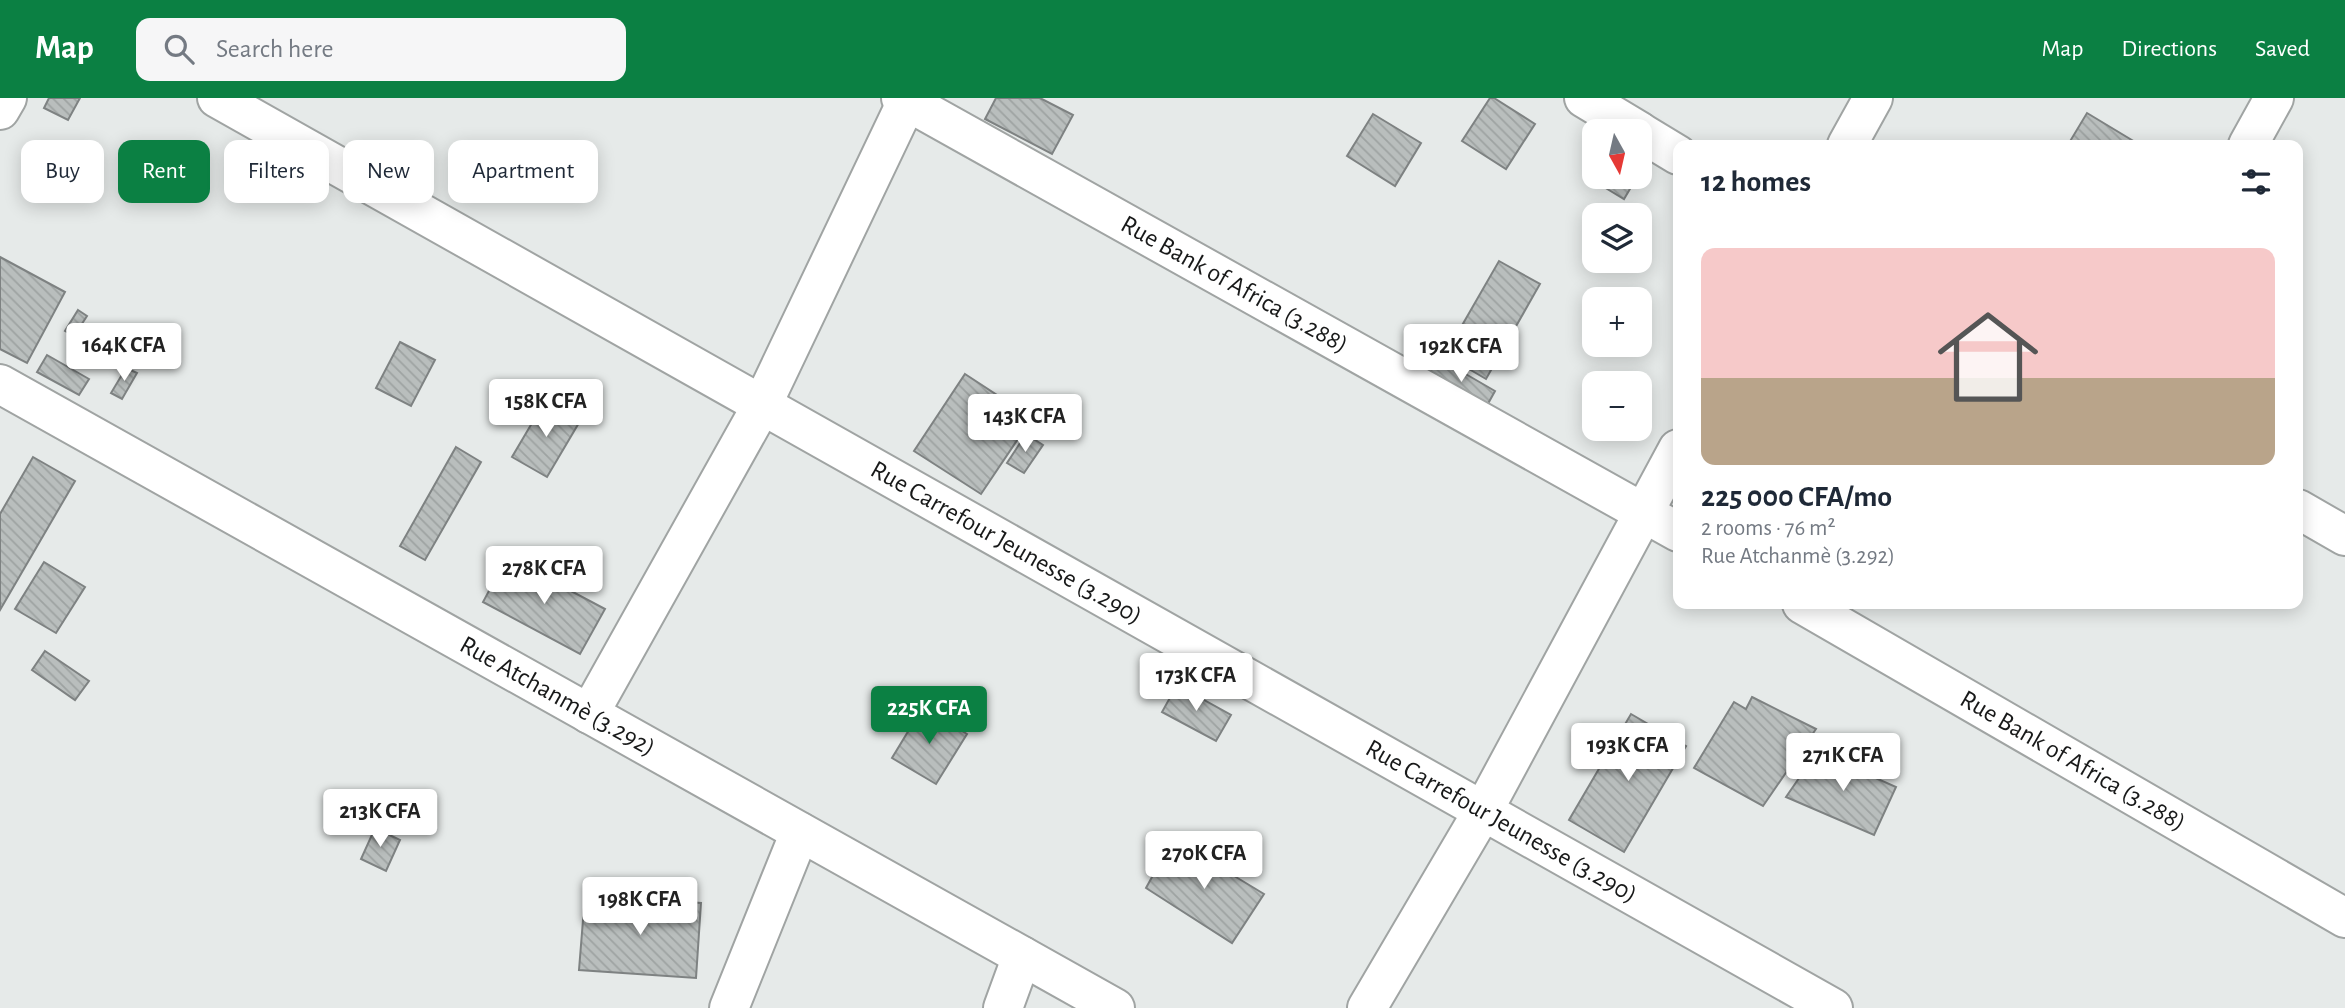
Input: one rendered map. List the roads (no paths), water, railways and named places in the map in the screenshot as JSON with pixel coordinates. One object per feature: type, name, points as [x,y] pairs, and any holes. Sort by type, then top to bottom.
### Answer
[{"type":"street","points":[[0,110],[7,98]]},
{"type":"street","name":"Rue Carrefour Jeunesse (3.290)","points":[[217,98],[1833,1008]]},
{"type":"street","points":[[1584,98],[1619,119]]},
{"type":"street","points":[[1850,140],[1874,98]]},
{"type":"street","points":[[2251,140],[2274,98]]},
{"type":"street","points":[[589,714],[761,405],[904,100]]},
{"type":"street","name":"Rue Bank of Africa (3.288)","points":[[904,100],[1673,529]]},
{"type":"street","points":[[1652,139],[1673,152]]},
{"type":"street","name":"Rue Atchanmè (3.292)","points":[[0,384],[1115,1008]]},
{"type":"street","points":[[1367,1008],[1483,811],[1673,458]]},
{"type":"street","points":[[2303,512],[2345,536]]},
{"type":"street","name":"Rue Bank of Africa (3.288)","points":[[1811,609],[2345,918]]},
{"type":"street","points":[[730,1008],[800,832]]},
{"type":"street","points":[[1003,1008],[1022,956]]}]
